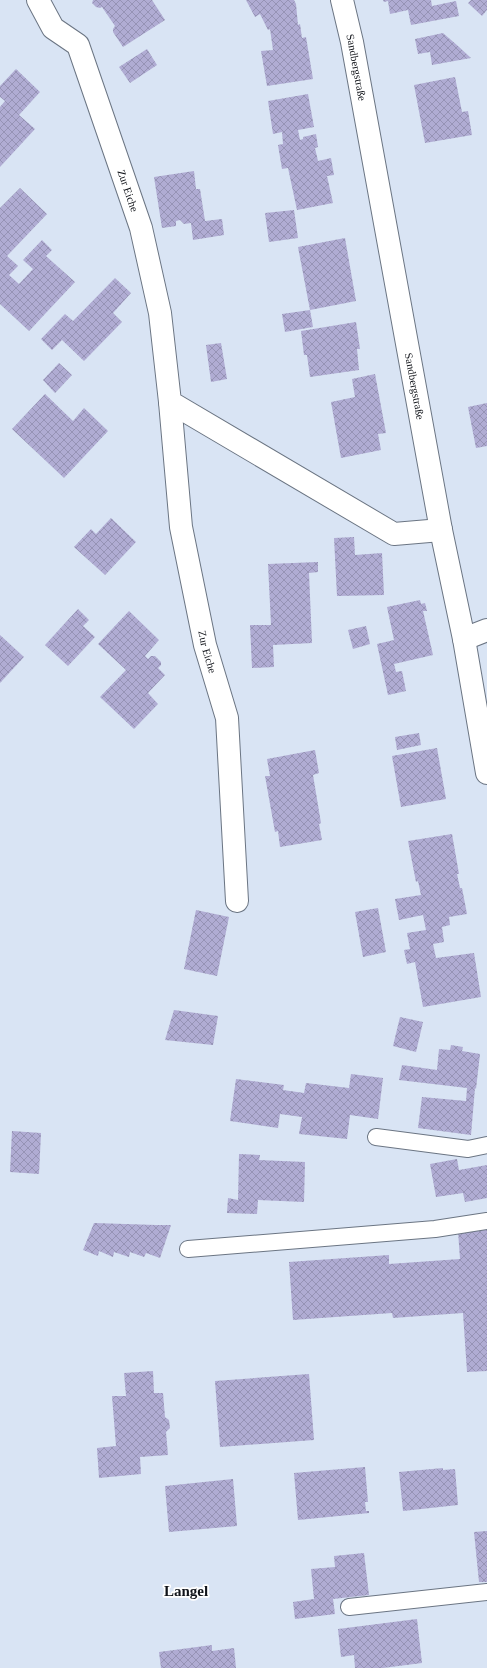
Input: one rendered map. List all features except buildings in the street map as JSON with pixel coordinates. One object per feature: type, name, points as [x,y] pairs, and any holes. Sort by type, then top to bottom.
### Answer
[{"type":"street","name":"Zur Eiche","points":[[38,0],[52,28],[78,45],[141,228],[160,313],[170,402],[181,527],[205,645],[227,718],[237,901]]},
{"type":"street","name":"Sandbergstraße","points":[[342,0],[355,58],[441,530],[464,639],[487,773]]},
{"type":"street","points":[[170,402],[394,534],[441,530]]},
{"type":"street","points":[[464,639],[487,630]]},
{"type":"lane","points":[[376,1137],[468,1149],[487,1145]]},
{"type":"lane","points":[[188,1249],[435,1229],[487,1221]]},
{"type":"lane","points":[[349,1607],[487,1592]]},
{"type":"district","name":"Langel","points":[[186,1591]]}]
